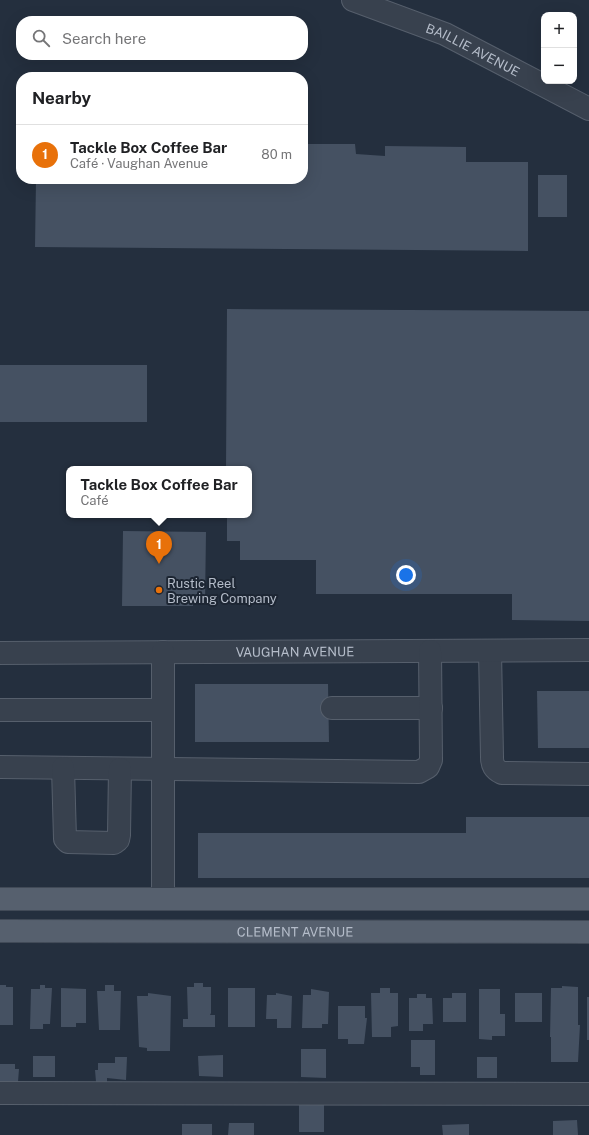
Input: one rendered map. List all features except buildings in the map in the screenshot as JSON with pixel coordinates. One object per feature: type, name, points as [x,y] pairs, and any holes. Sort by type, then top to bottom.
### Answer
[{"type":"main road","points":[[0,899],[589,899]]},
{"type":"main road","name":"CLEMENT AVENUE","points":[[0,931],[589,932]]},
{"type":"street","name":"BAILLIE AVENUE","points":[[353,0],[445,34],[589,109]]},
{"type":"street","points":[[490,650],[492,764],[497,771],[502,773],[589,774]]},
{"type":"street","name":"VAUGHAN AVENUE","points":[[0,653],[589,650]]},
{"type":"street","points":[[0,767],[419,772],[428,768],[431,760],[430,651]]},
{"type":"street","points":[[163,652],[163,899]]},
{"type":"street","points":[[332,708],[431,708]]},
{"type":"street","points":[[0,710],[163,710]]},
{"type":"street","points":[[63,768],[65,839],[68,842],[114,843],[118,840],[119,835],[120,769]]},
{"type":"street","points":[[0,1093],[589,1094]]},
{"type":"place","name":"Tackle Box Coffee Bar","points":[[159,564]]},
{"type":"place","name":"Rustic Reel Brewing Company","points":[[159,590]]}]
